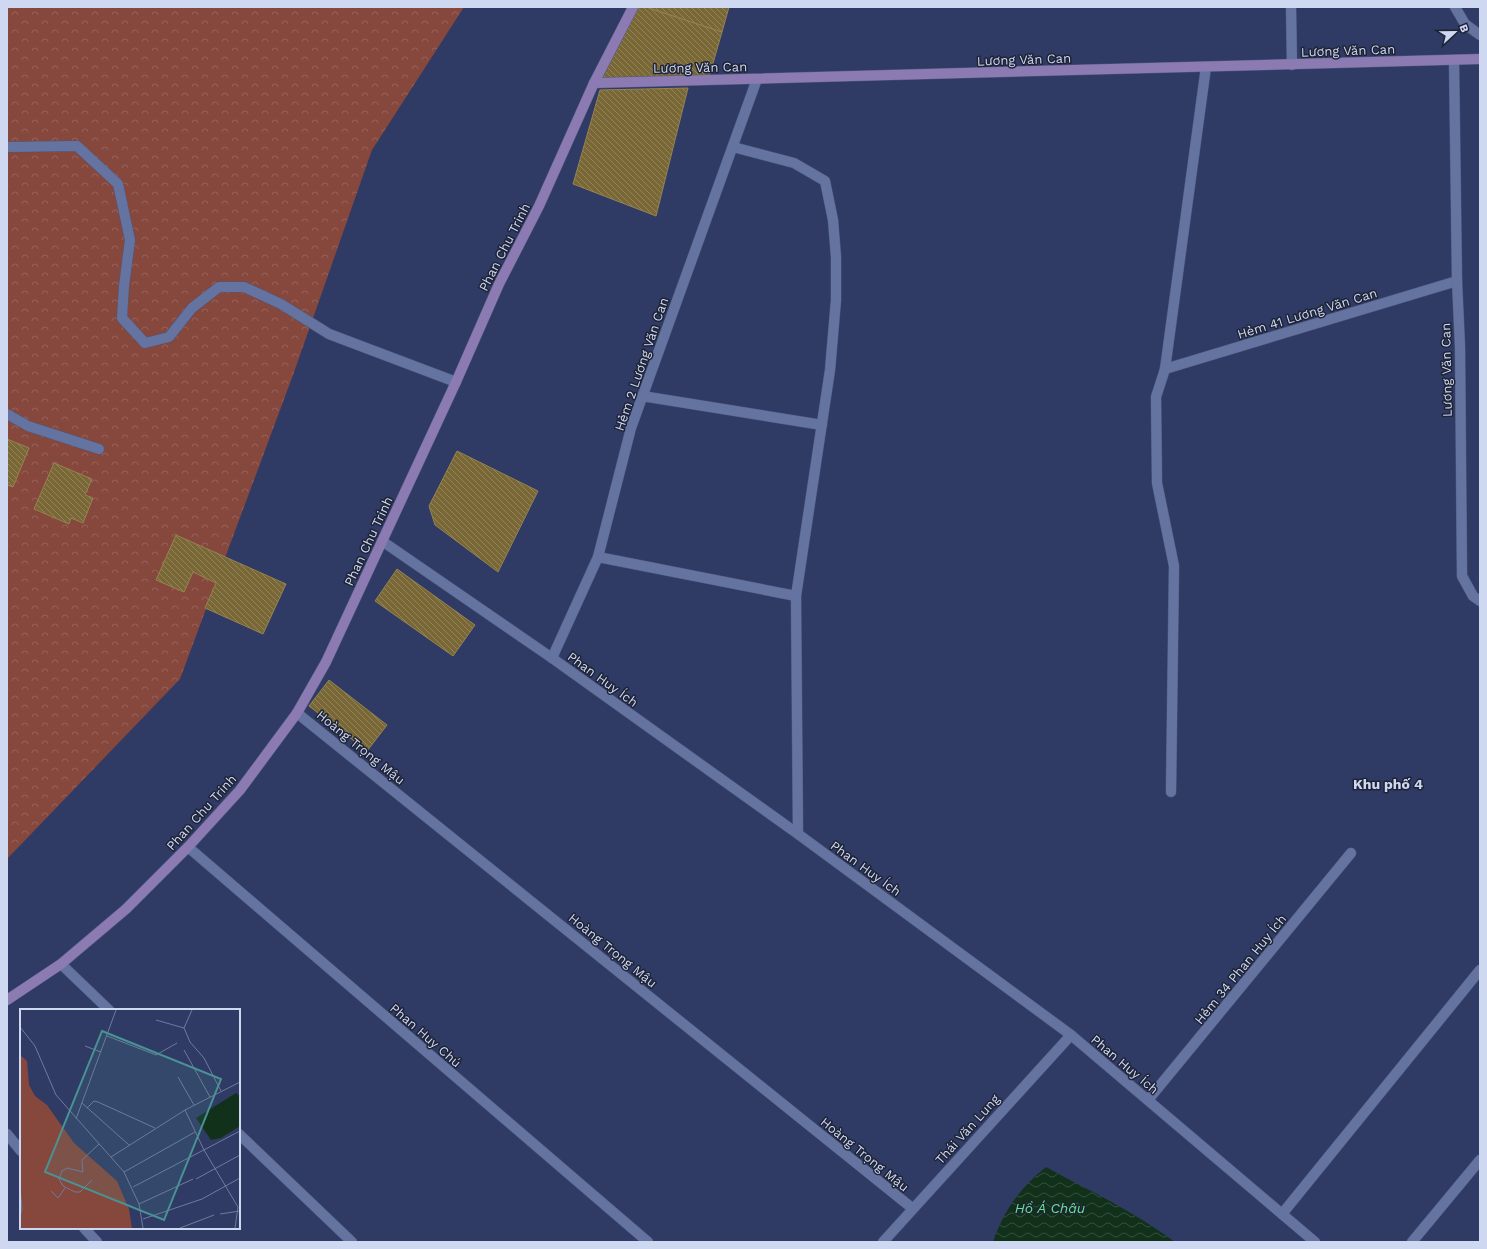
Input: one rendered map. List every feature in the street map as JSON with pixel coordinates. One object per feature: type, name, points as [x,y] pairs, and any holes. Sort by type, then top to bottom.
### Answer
[{"type":"main road","name":"Phan Chu Trinh","points":[[7,1000],[62,964],[126,909],[188,847],[240,790],[297,713],[326,662],[456,382],[499,284],[539,206],[594,83],[633,7]]},
{"type":"main road","name":"Lương Văn Can","points":[[594,83],[1480,59]]},
{"type":"street","points":[[1291,7],[1292,65]]},
{"type":"street","points":[[1455,7],[1465,24],[1480,35]]},
{"type":"street","name":"Lương Văn Can","points":[[1454,60],[1457,281],[1460,347],[1462,576],[1473,596],[1480,601]]},
{"type":"street","points":[[1171,792],[1174,566],[1157,483],[1156,397],[1165,369],[1206,67]]},
{"type":"street","name":"Hẻm 2 Lương Văn Can","points":[[552,658],[598,557],[630,428],[757,79]]},
{"type":"street","points":[[7,146],[77,146],[118,184],[130,240],[124,286],[122,318],[145,343],[169,337],[192,308],[219,287],[244,287],[281,304],[330,334],[456,382]]},
{"type":"street","points":[[733,147],[794,163],[825,181],[833,220],[836,257],[836,300],[830,370],[796,596],[798,834]]},
{"type":"street","name":"Hẻm 41 Lương Văn Can","points":[[1165,369],[1457,281]]},
{"type":"street","points":[[642,396],[822,425]]},
{"type":"street","points":[[7,414],[28,426],[98,449]]},
{"type":"street","name":"Phan Huy Ích","points":[[382,541],[552,658],[798,834],[1071,1035],[1315,1242]]},
{"type":"street","points":[[598,557],[796,596]]},
{"type":"street","name":"Hoàng Trọng Mậu","points":[[297,713],[912,1208]]},
{"type":"street","name":"Phan Huy Chú","points":[[188,847],[648,1242]]},
{"type":"street","name":"Hẻm 34 Phan Huy Ích","points":[[1148,1100],[1351,853]]},
{"type":"street","points":[[62,964],[108,1009]]},
{"type":"street","points":[[1282,1214],[1480,970]]},
{"type":"street","name":"Thái Văn Lung","points":[[883,1242],[912,1208],[1071,1035]]},
{"type":"street","points":[[7,1134],[20,1150]]},
{"type":"street","points":[[240,1135],[352,1242]]},
{"type":"street","points":[[1412,1242],[1480,1160]]},
{"type":"street","points":[[85,1229],[96,1242]]},
{"type":"green space","points":[[7,7],[464,7],[372,150],[293,375],[180,679],[7,859]]},
{"type":"water","name":"Hồ Á Châu","points":[[1046,1167],[1128,1211],[1175,1242],[993,1242],[1002,1220],[1014,1200],[1028,1183]]},
{"type":"building","points":[[639,7],[646,7],[722,32],[709,77],[600,79]]},
{"type":"building","points":[[646,7],[729,7],[722,32]]},
{"type":"building","points":[[688,88],[656,216],[573,184],[600,90]]},
{"type":"building","points":[[7,439],[29,448],[13,487],[7,485]]},
{"type":"building","points":[[457,451],[538,491],[498,572],[435,525],[429,506]]},
{"type":"building","points":[[54,463],[92,479],[85,495],[93,498],[83,523],[71,518],[69,524],[34,509]]},
{"type":"building","points":[[176,535],[286,584],[263,634],[205,608],[216,583],[193,572],[184,592],[156,580]]},
{"type":"building","points":[[397,569],[475,625],[453,656],[375,601]]},
{"type":"building","points":[[329,680],[387,725],[367,751],[309,706]]},
{"type":"district","name":"Khu phố 4","points":[[1388,784]]}]
